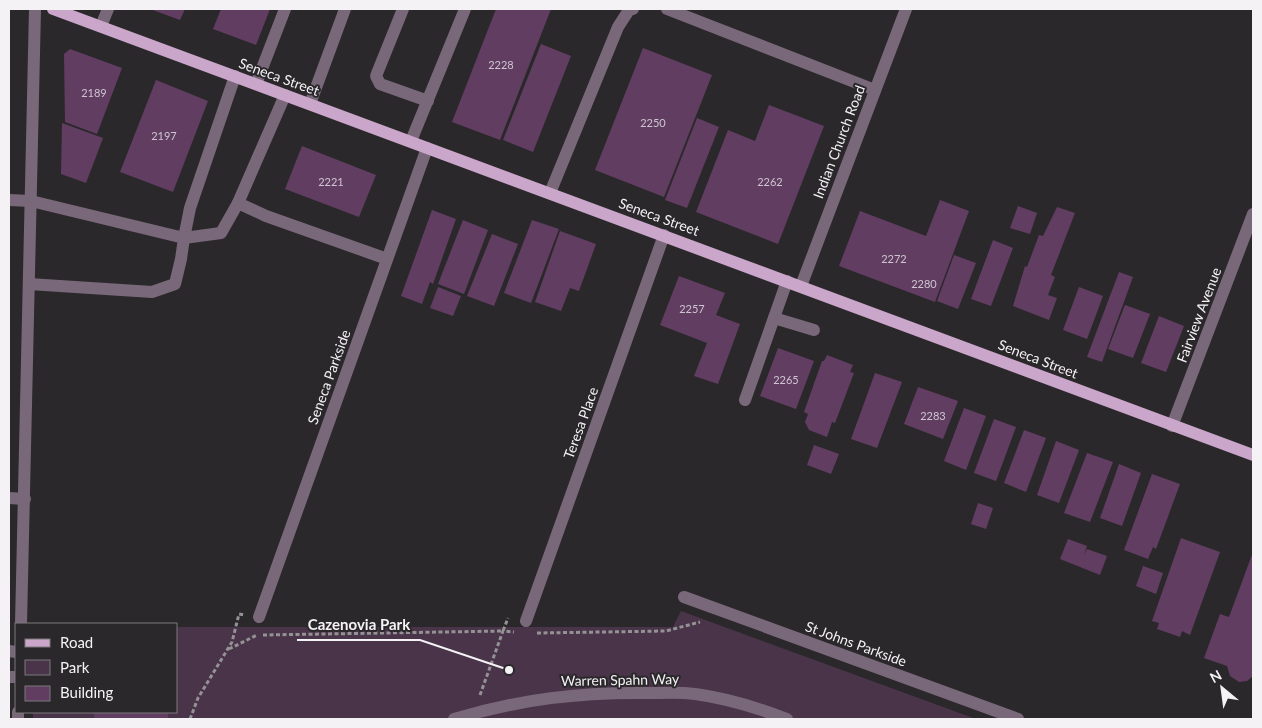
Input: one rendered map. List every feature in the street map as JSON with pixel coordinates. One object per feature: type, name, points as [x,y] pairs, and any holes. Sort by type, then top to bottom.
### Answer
[{"type":"main road","name":"Seneca Street","points":[[53,9],[1253,455]]},
{"type":"street","points":[[21,623],[35,9]]},
{"type":"street","points":[[101,26],[108,9]]},
{"type":"street","points":[[256,84],[285,9]]},
{"type":"street","points":[[310,104],[344,9]]},
{"type":"street","points":[[403,9],[376,76],[380,84],[428,101]]},
{"type":"street","points":[[410,141],[465,9]]},
{"type":"street","points":[[550,193],[618,27],[629,9]]},
{"type":"street","points":[[667,9],[875,90]]},
{"type":"street","name":"Indian Church Road","points":[[801,286],[906,9]]},
{"type":"street","points":[[29,284],[152,292],[175,284],[190,208],[235,76]]},
{"type":"street","points":[[9,200],[31,201],[184,238],[221,233],[238,203],[285,95]]},
{"type":"street","name":"Seneca Parkside","points":[[258,617],[427,148]]},
{"type":"street","points":[[238,203],[266,216],[387,260]]},
{"type":"street","name":"Fairview Avenue","points":[[1172,426],[1253,214]]},
{"type":"street","name":"Teresa Place","points":[[526,621],[664,235]]},
{"type":"street","points":[[746,400],[787,281]]},
{"type":"street","points":[[774,318],[814,330]]},
{"type":"street","points":[[9,498],[25,499]]},
{"type":"street","name":"St Johns Parkside","points":[[684,597],[1018,719]]},
{"type":"street","name":"Warren Spahn Way","points":[[454,719],[543,698],[581,693],[620,692],[694,694],[731,701],[787,719]]},
{"type":"path","points":[[534,633],[666,631],[696,624],[723,611]]},
{"type":"path","points":[[190,719],[198,698],[229,649],[239,614],[258,617]]},
{"type":"path","points":[[480,694],[503,631]]},
{"type":"path","points":[[229,649],[253,635],[517,632]]},
{"type":"green space","points":[[681,611],[976,719],[33,719],[33,713],[178,713],[178,627],[673,627]]},
{"type":"building","points":[[150,9],[185,9],[180,20]]},
{"type":"building","points":[[221,9],[270,9],[256,45],[213,29]]},
{"type":"building","points":[[496,9],[551,9],[500,140],[452,122]]},
{"type":"building","points":[[541,44],[571,56],[533,152],[503,140]]},
{"type":"building","points":[[643,48],[712,75],[664,197],[595,170]]},
{"type":"building","points":[[70,49],[122,68],[97,134],[65,122],[64,54]]},
{"type":"building","points":[[156,80],[208,101],[173,192],[120,172]]},
{"type":"building","points":[[769,105],[824,126],[778,244],[696,212],[728,130],[755,141]]},
{"type":"building","points":[[697,118],[719,127],[687,208],[665,200]]},
{"type":"building","points":[[62,123],[103,138],[86,183],[61,174]]},
{"type":"building","points":[[302,146],[376,175],[359,217],[285,189]]},
{"type":"building","points":[[940,200],[969,211],[935,302],[839,266],[860,211],[926,236]]},
{"type":"building","points":[[1018,206],[1037,213],[1030,234],[1010,228]]},
{"type":"building","points":[[1057,207],[1075,213],[1051,275],[1055,277],[1048,295],[1057,298],[1049,320],[1013,306],[1025,266],[1027,267],[1039,235],[1043,236]]},
{"type":"building","points":[[432,210],[456,219],[433,284],[430,282],[422,304],[401,296]]},
{"type":"building","points":[[463,220],[488,230],[464,294],[438,284]]},
{"type":"building","points":[[532,220],[559,229],[531,303],[504,293]]},
{"type":"building","points":[[560,231],[596,244],[579,291],[570,288],[561,311],[535,302]]},
{"type":"building","points":[[492,234],[518,244],[494,306],[467,296]]},
{"type":"building","points":[[993,240],[1013,248],[991,306],[971,299]]},
{"type":"building","points":[[954,255],[976,263],[958,309],[937,301]]},
{"type":"building","points":[[1119,272],[1133,277],[1102,362],[1087,357]]},
{"type":"building","points":[[679,276],[725,293],[716,315],[740,324],[718,384],[694,376],[707,343],[660,325]]},
{"type":"building","points":[[438,287],[461,296],[453,316],[430,308]]},
{"type":"building","points":[[1079,287],[1103,296],[1087,339],[1063,330]]},
{"type":"building","points":[[1125,305],[1150,314],[1133,358],[1108,349]]},
{"type":"building","points":[[1159,316],[1184,326],[1166,372],[1141,363]]},
{"type":"building","points":[[778,348],[814,361],[796,409],[760,396]]},
{"type":"building","points":[[827,355],[853,365],[850,372],[854,373],[835,423],[832,422],[827,437],[809,430],[805,422],[808,414],[804,412],[822,361],[824,361]]},
{"type":"building","points":[[875,373],[902,382],[877,448],[851,439]]},
{"type":"building","points":[[918,387],[958,401],[943,439],[904,424]]},
{"type":"building","points":[[964,408],[986,416],[966,470],[944,461]]},
{"type":"building","points":[[994,419],[1016,427],[996,481],[974,473]]},
{"type":"building","points":[[1024,430],[1046,438],[1026,492],[1004,483]]},
{"type":"building","points":[[1056,441],[1079,450],[1059,503],[1037,495]]},
{"type":"building","points":[[814,445],[839,454],[831,474],[807,465]]},
{"type":"building","points":[[1087,453],[1113,462],[1090,522],[1064,513]]},
{"type":"building","points":[[1119,464],[1141,473],[1122,526],[1100,518]]},
{"type":"building","points":[[1152,474],[1180,484],[1156,549],[1153,547],[1148,559],[1124,550]]},
{"type":"building","points":[[978,503],[993,508],[986,529],[971,524]]},
{"type":"building","points":[[1181,538],[1220,552],[1190,635],[1182,631],[1180,637],[1157,629],[1159,623],[1152,621]]},
{"type":"building","points":[[1068,539],[1087,546],[1084,555],[1087,549],[1107,556],[1100,575],[1060,559]]},
{"type":"building","points":[[1253,552],[1253,676],[1247,681],[1239,682],[1230,676],[1227,666],[1204,658],[1220,614],[1229,617]]},
{"type":"building","points":[[1143,566],[1163,573],[1156,594],[1136,586]]},
{"type":"building","points":[[94,713],[168,713],[168,719],[94,719]]},
{"type":"place","name":"Cazenovia Park","points":[[509,670]]}]
